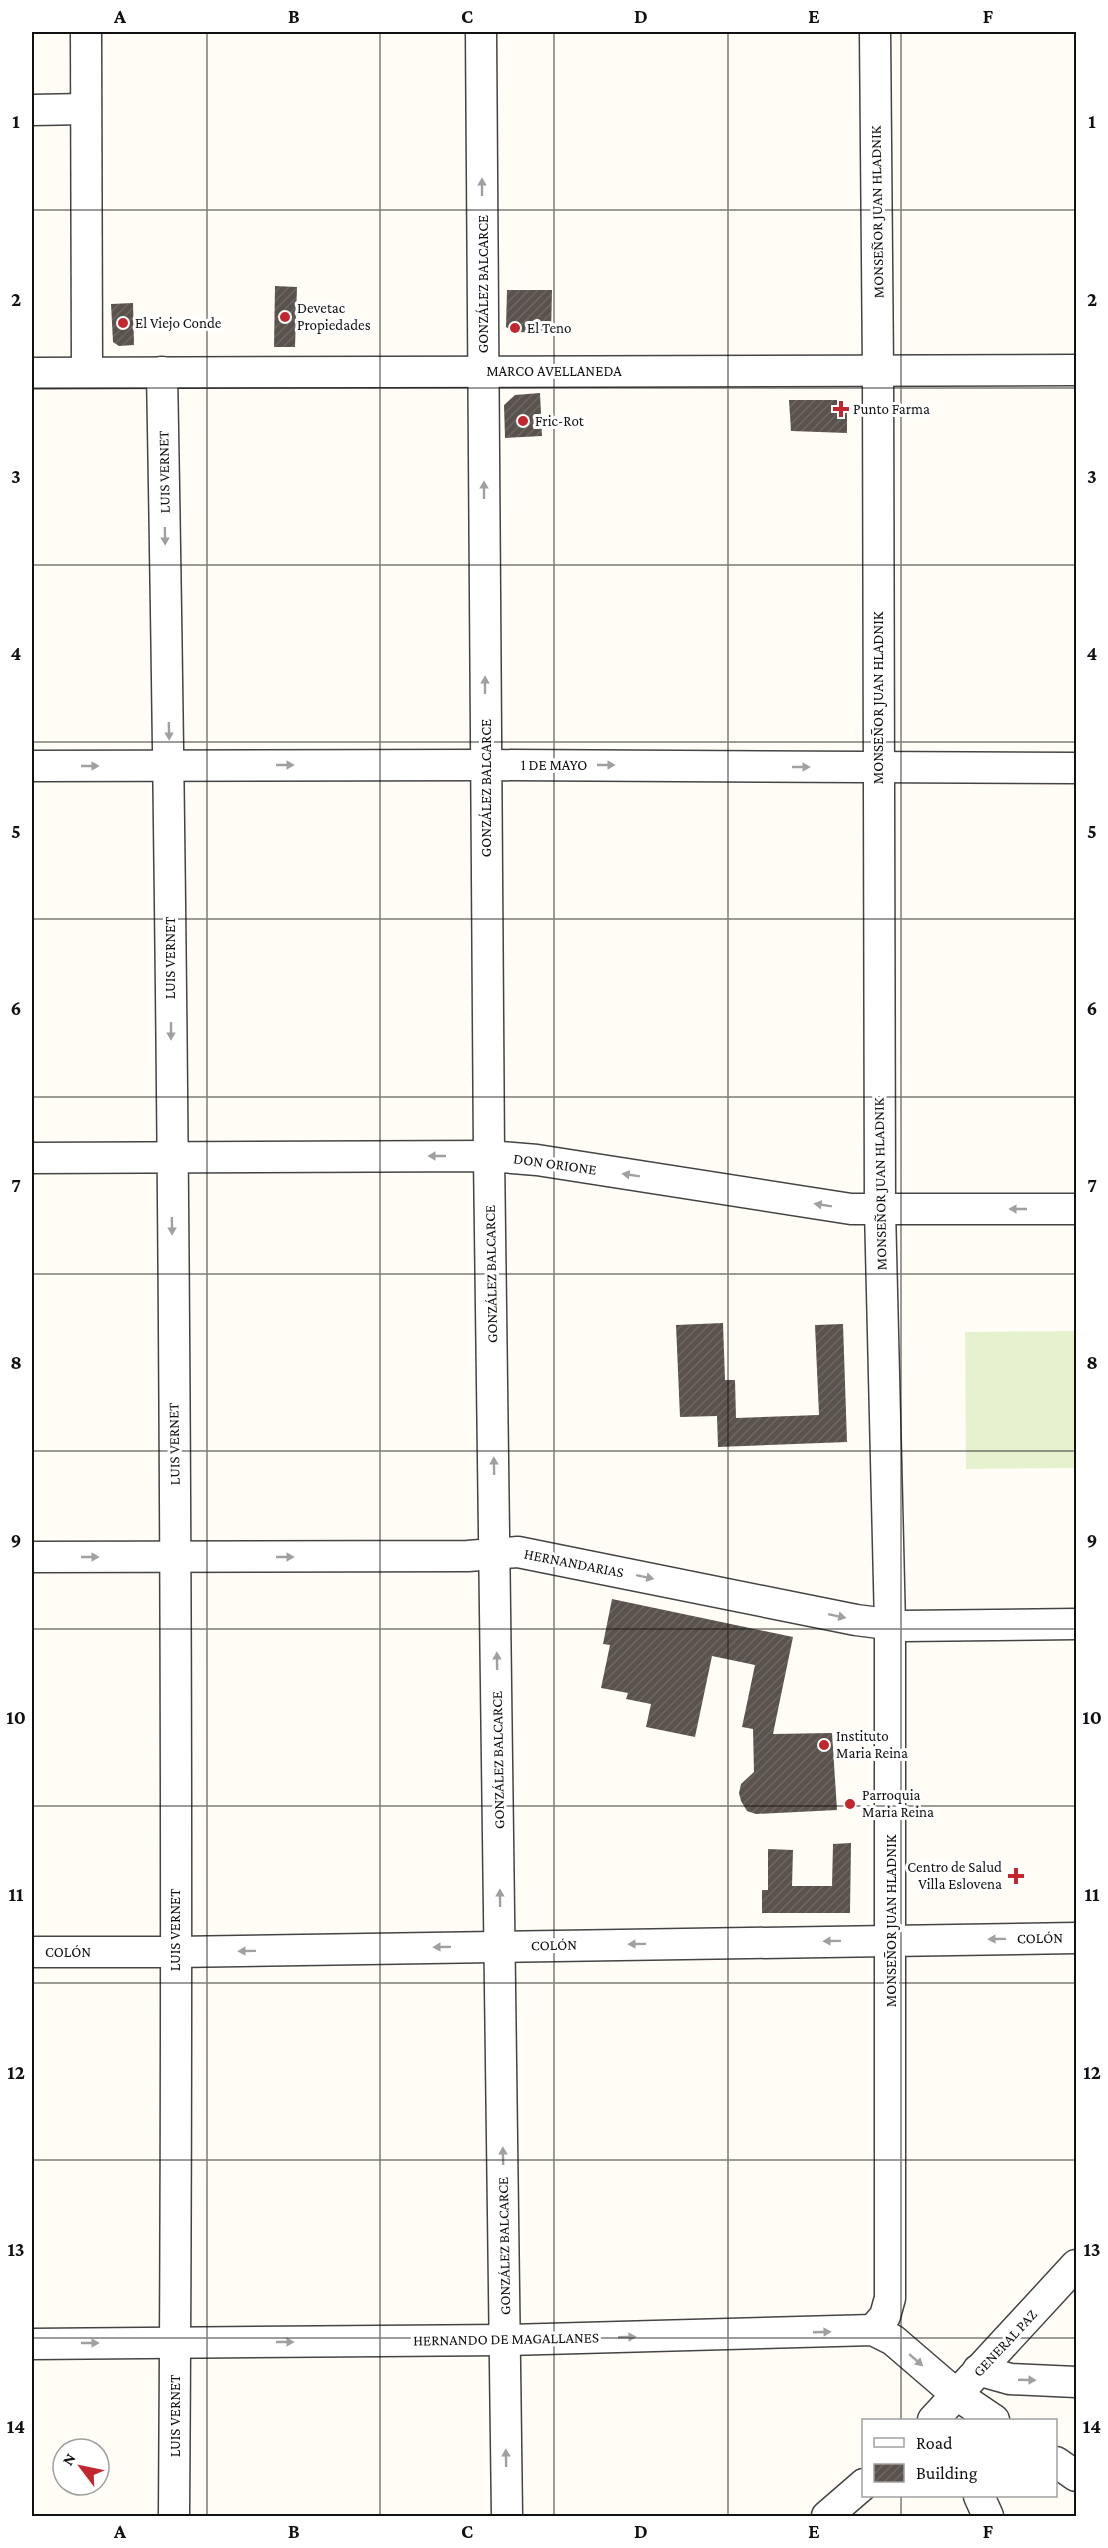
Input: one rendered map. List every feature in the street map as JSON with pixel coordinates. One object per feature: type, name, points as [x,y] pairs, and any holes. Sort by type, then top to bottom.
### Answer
[{"type":"street","points":[[86,32],[87,372]]},
{"type":"street","name":"GONZÁLEZ BALCARCE","points":[[481,32],[489,1156],[507,2517]]},
{"type":"street","name":"MONSEÑOR JUAN HLADNIK","points":[[873,2330],[885,2316],[890,2298],[891,1940],[890,1624],[880,1209],[875,32]]},
{"type":"street","points":[[32,110],[85,109]]},
{"type":"street","name":"MARCO AVELLANEDA","points":[[32,373],[1077,370]]},
{"type":"street","name":"LUIS VERNET","points":[[162,372],[169,765],[175,1558],[174,2517]]},
{"type":"street","name":"1 DE MAYO","points":[[32,766],[485,765],[1077,768]]},
{"type":"street","name":"DON ORIONE","points":[[32,1158],[489,1156],[537,1160],[851,1209],[1077,1209]]},
{"type":"street","name":"HERNANDARIAS","points":[[32,1557],[456,1556],[518,1552],[856,1620],[890,1624],[1077,1624]]},
{"type":"street","name":"COLÓN","points":[[32,1952],[175,1952],[1077,1938]]},
{"type":"street","name":"GENERAL PAZ","points":[[945,2412],[978,2370],[1077,2265]]},
{"type":"street","points":[[873,2330],[893,2340],[945,2412],[983,2419]]},
{"type":"street","name":"HERNANDO DE MAGALLANES","points":[[32,2344],[505,2340],[873,2330]]},
{"type":"street","points":[[978,2370],[1010,2379],[1077,2382]]},
{"type":"street","points":[[1057,2463],[1077,2476]]},
{"type":"street","points":[[827,2517],[862,2486]]},
{"type":"street","points":[[980,2497],[988,2517]]},
{"type":"green space","points":[[1076,1331],[1076,1468],[966,1469],[965,1332]]},
{"type":"building","name":"Devetac Propiedades","points":[[275,286],[297,287],[295,347],[274,347]]},
{"type":"building","points":[[507,290],[552,290],[551,333],[515,332],[506,327]]},
{"type":"building","name":"El Viejo Conde","points":[[133,303],[134,345],[119,346],[113,342],[111,304]]},
{"type":"building","name":"Fric-Rot","points":[[540,393],[542,436],[505,438],[504,405],[515,395]]},
{"type":"building","points":[[789,400],[837,400],[847,409],[847,433],[791,431]]},
{"type":"building","points":[[723,1323],[725,1380],[735,1380],[736,1418],[819,1415],[815,1325],[843,1324],[847,1442],[718,1447],[717,1416],[680,1417],[676,1325]]},
{"type":"building","points":[[612,1599],[793,1637],[773,1734],[832,1733],[837,1810],[756,1814],[747,1811],[741,1801],[739,1793],[741,1784],[754,1772],[753,1729],[742,1727],[755,1665],[712,1656],[695,1737],[646,1727],[651,1704],[626,1699],[628,1693],[601,1688],[610,1645],[603,1644]]},
{"type":"building","points":[[851,1843],[850,1913],[762,1913],[762,1890],[768,1890],[768,1849],[793,1850],[792,1886],[832,1886],[833,1844]]},
{"type":"place","name":"Devetac Propiedades","points":[[285,317]]},
{"type":"place","name":"El Viejo Conde","points":[[123,323]]},
{"type":"place","name":"El Teno","points":[[515,328]]},
{"type":"place","name":"Punto Farma","points":[[841,409]]},
{"type":"place","name":"Fric-Rot","points":[[523,421]]},
{"type":"place","name":"Instituto Maria Reina","points":[[824,1745]]},
{"type":"place","name":"Parroquia Maria Reina","points":[[850,1804]]},
{"type":"place","name":"Centro de Salud Villa Eslovena","points":[[1016,1876]]}]
